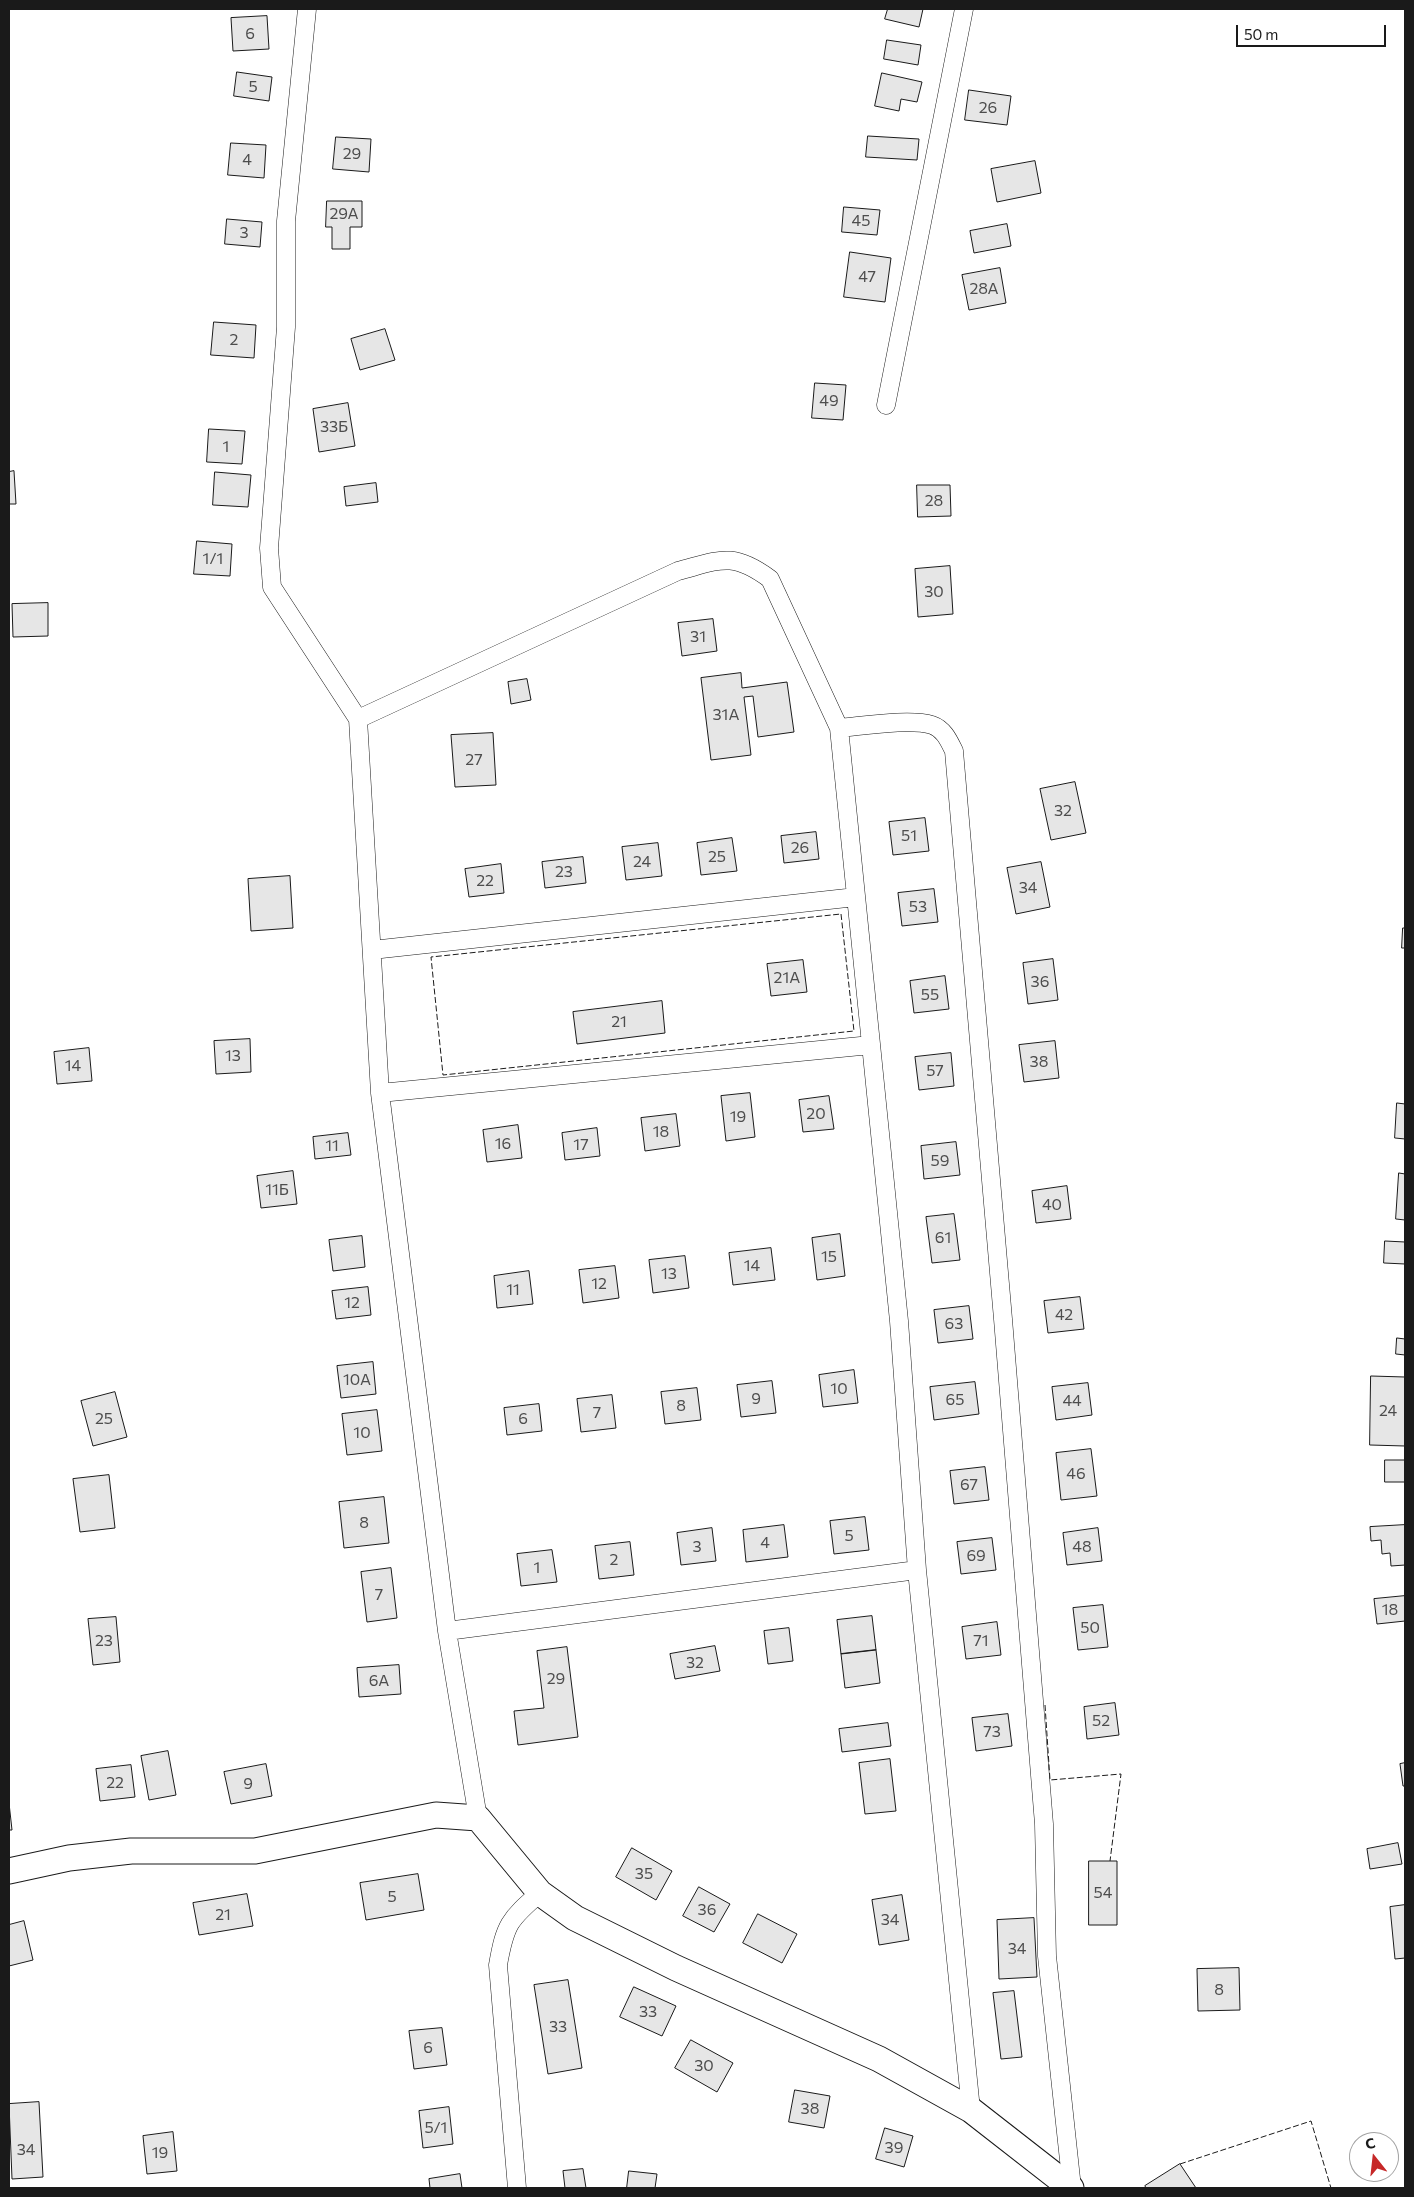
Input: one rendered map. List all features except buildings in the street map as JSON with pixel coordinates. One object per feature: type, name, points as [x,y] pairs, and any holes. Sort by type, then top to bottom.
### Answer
[{"type":"street","points":[[307,9],[286,221],[286,327],[269,548],[272,587],[358,719],[380,1093],[447,1631],[478,1818],[540,1893],[575,1918],[676,1968],[880,2059],[971,2110],[1072,2188]]},
{"type":"street","points":[[886,405],[964,9]]},
{"type":"street","points":[[358,719],[678,571],[726,558],[753,566],[770,579],[839,728],[899,1321],[917,1570],[971,2110]]},
{"type":"street","points":[[839,728],[913,723],[933,725],[946,734],[954,751],[1004,1328],[1043,1816],[1046,1956],[1072,2188]]},
{"type":"street","points":[[372,950],[856,897]]},
{"type":"street","points":[[380,1093],[871,1045]]},
{"type":"street","points":[[447,1631],[917,1570]]},
{"type":"street","points":[[9,1871],[69,1858],[131,1852],[255,1851],[436,1816],[478,1818]]},
{"type":"street","points":[[517,2188],[498,1965],[503,1935],[516,1914],[540,1893]]},
{"type":"fence","points":[[841,914],[854,1031],[443,1075],[431,957],[841,914]]},
{"type":"fence","points":[[1045,1705],[1050,1780],[1121,1774],[1110,1861]]},
{"type":"fence","points":[[1180,2164],[1311,2121],[1331,2188]]}]
